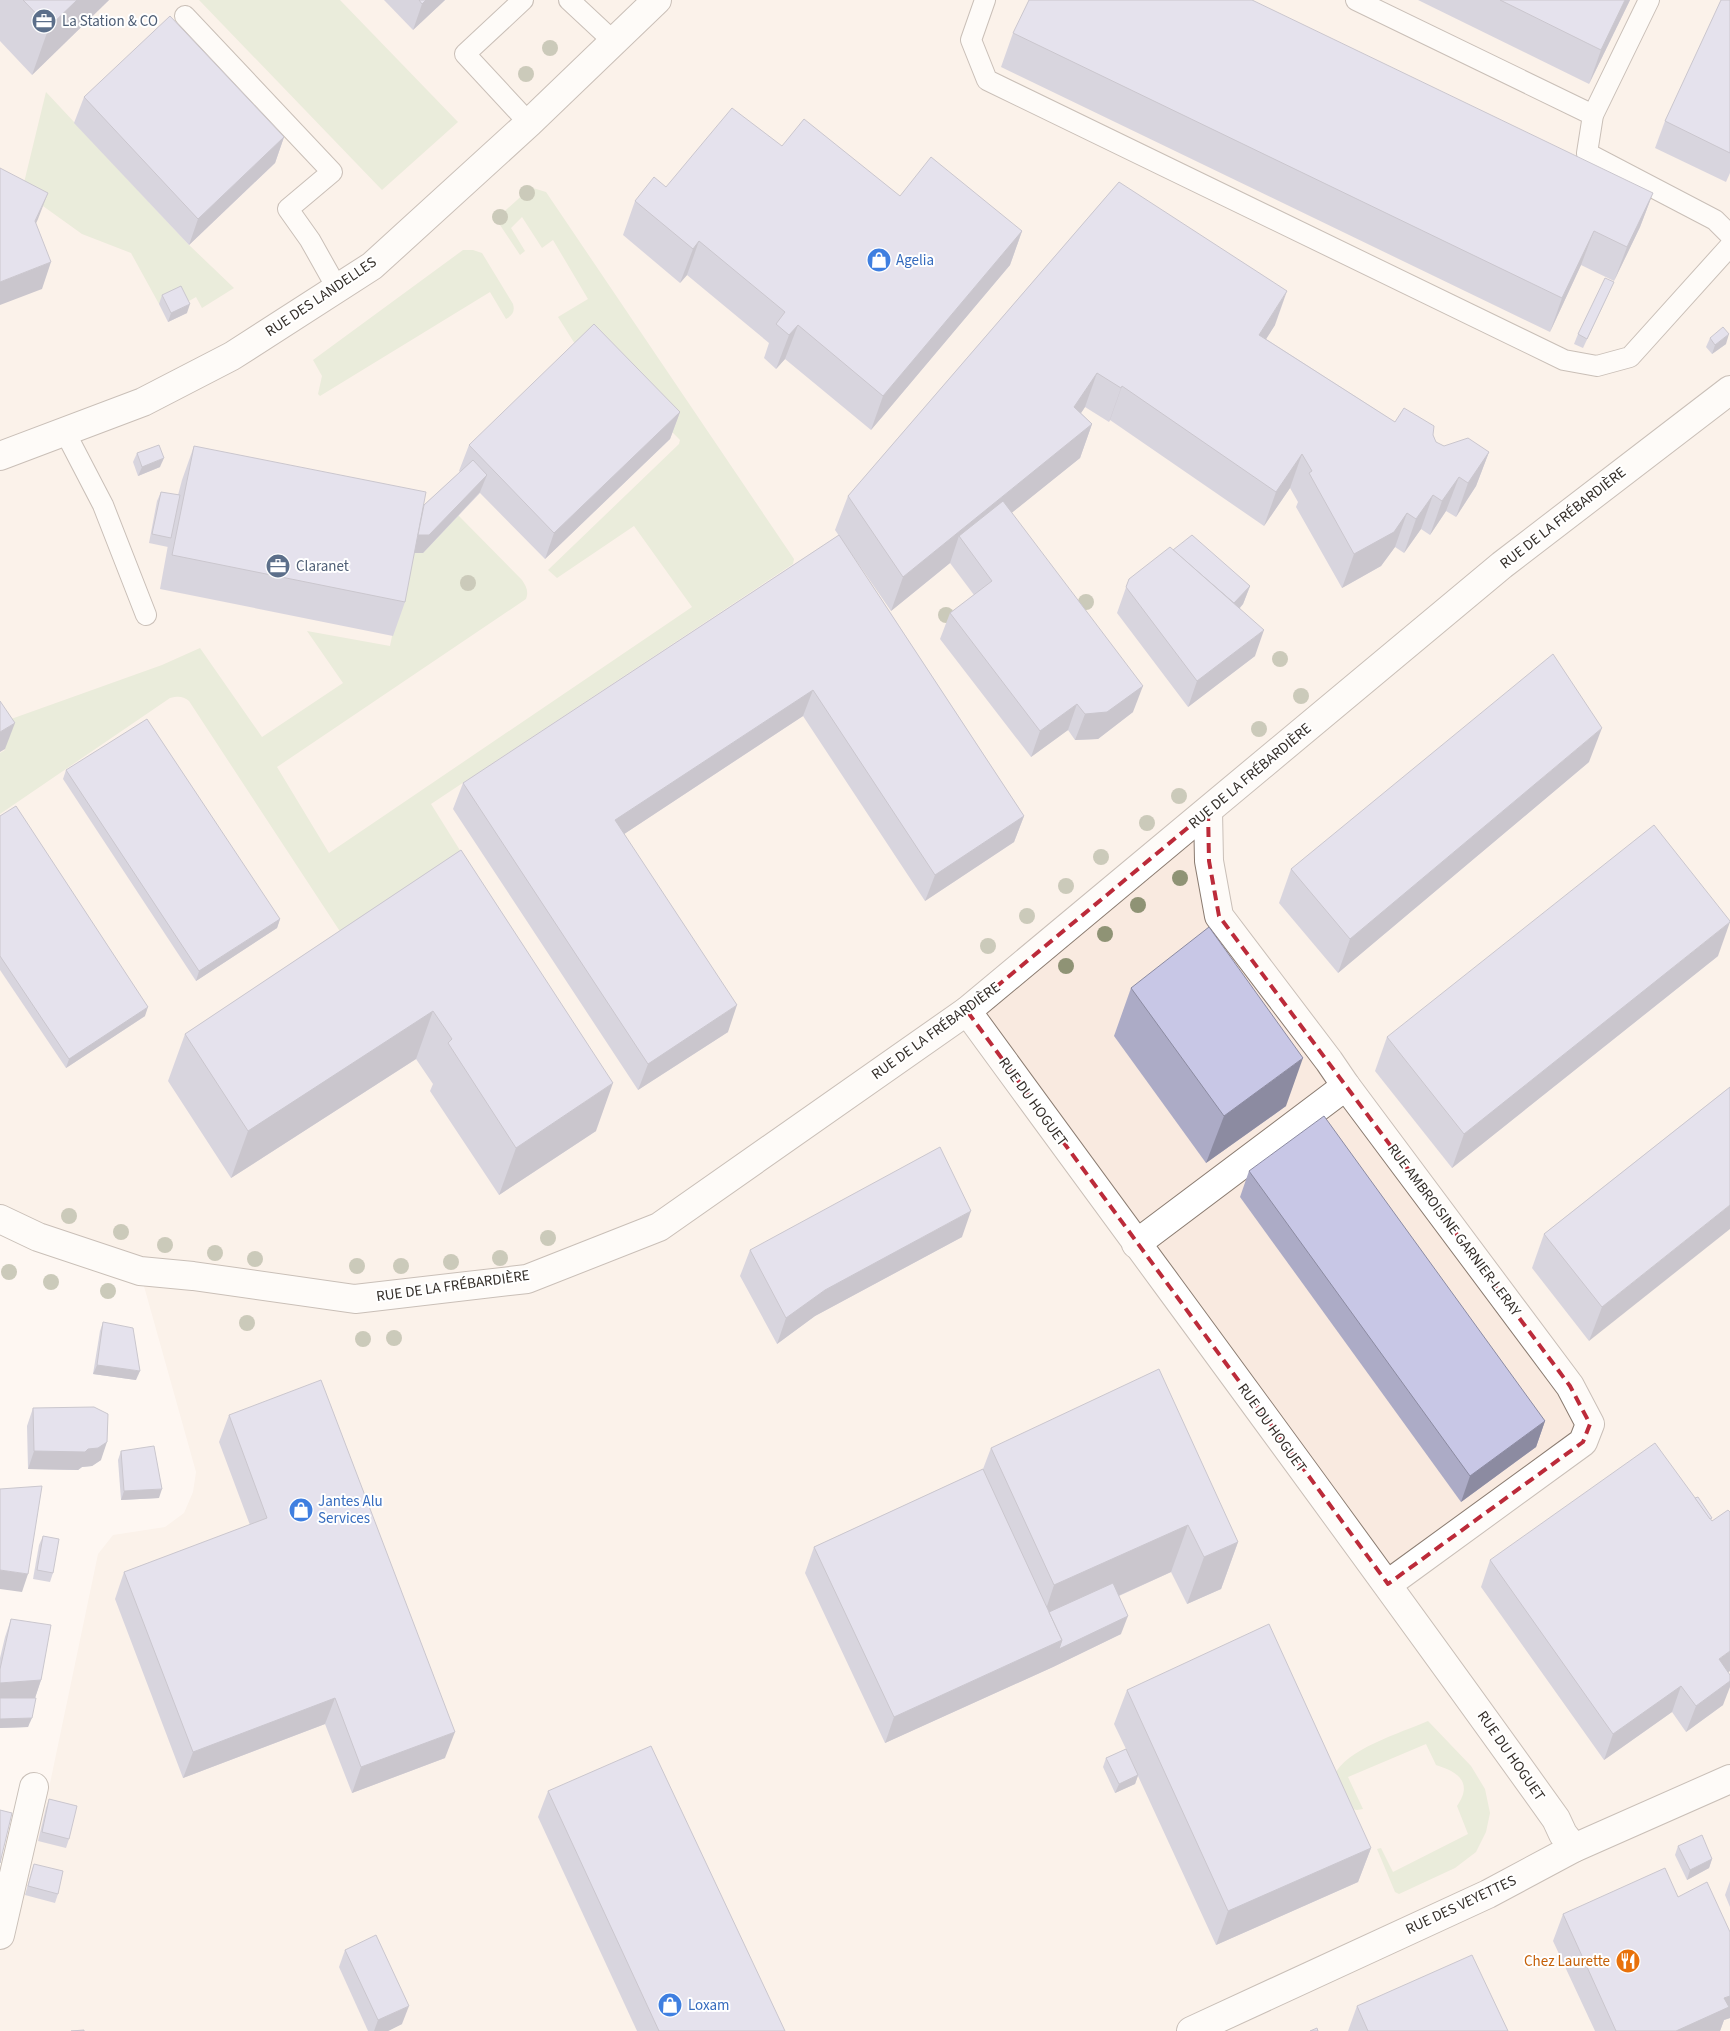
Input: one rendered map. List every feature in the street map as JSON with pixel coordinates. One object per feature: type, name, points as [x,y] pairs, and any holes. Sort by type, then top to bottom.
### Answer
[{"type":"street","name":"RUE DES LANDELLES","points":[[0,456],[143,402],[232,356],[372,266],[529,122],[657,0]]},
{"type":"street","name":"RUE DE LA FRÉBARDIÈRE","points":[[0,1219],[38,1237],[140,1272],[194,1276],[355,1299],[527,1279],[659,1227],[967,1011],[1502,564],[1730,390]]},
{"type":"street","name":"RUE AMBROISINE GARNIER-LERAY","points":[[1208,811],[1209,861],[1219,916],[1570,1386],[1590,1424],[1583,1442],[1388,1584]]},
{"type":"street","name":"RUE DU HOGUET","points":[[967,1011],[1136,1244],[1388,1584],[1556,1818],[1563,1834],[1574,1848]]},
{"type":"street","points":[[1136,1244],[1346,1086]]},
{"type":"street","name":"RUE DES VEYETTES","points":[[1191,2031],[1488,1894],[1574,1848],[1730,1779]]},
{"type":"street","points":[[0,1935],[34,1787]]},
{"type":"lane","points":[[523,0],[465,54],[529,122]]},
{"type":"lane","points":[[569,0],[613,41]]},
{"type":"lane","points":[[985,0],[971,40],[987,80],[1564,360],[1597,366],[1630,357],[1665,321],[1730,246]]},
{"type":"lane","points":[[1356,0],[1593,114]]},
{"type":"lane","points":[[1649,0],[1593,114],[1587,153],[1715,220],[1730,234]]},
{"type":"lane","points":[[185,16],[332,172],[288,210],[310,240],[338,288]]},
{"type":"lane","points":[[65,432],[103,505],[146,615]]},
{"type":"highlighted area","points":[[1208,811],[1209,861],[1219,916],[1570,1386],[1590,1424],[1583,1442],[1388,1584],[967,1011]]},
{"type":"shaded area","points":[[0,0],[1730,0],[1730,2031],[0,2031],[0,1949],[49,1788],[98,1554],[113,1535],[165,1527],[184,1513],[193,1492],[196,1472],[140,1272],[0,1219]]},
{"type":"green space","points":[[199,0],[340,0],[458,122],[382,190]]},
{"type":"green space","points":[[46,92],[189,245],[234,288],[202,308],[196,297],[182,305],[159,304],[131,253],[82,234],[22,191]]},
{"type":"green space","points":[[533,188],[546,192],[794,559],[793,564],[431,804],[461,852],[341,933],[189,701],[182,697],[170,698],[0,814],[0,753],[5,750],[0,741],[0,723],[162,665],[200,648],[262,737],[343,683],[307,631],[390,646],[409,553],[423,553],[458,515],[522,580],[527,589],[526,599],[277,767],[329,853],[692,607],[634,526],[557,578],[548,570],[679,444],[680,440],[591,350],[580,352],[558,317],[588,299],[553,240],[542,248],[522,217],[511,228],[525,251],[520,255],[496,219],[528,190]]},
{"type":"green space","points":[[463,250],[473,250],[482,253],[513,304],[513,313],[506,319],[490,292],[320,396],[318,394],[322,376],[313,360]]},
{"type":"green space","points":[[1428,1721],[1471,1766],[1485,1789],[1490,1813],[1486,1832],[1476,1852],[1455,1868],[1399,1894],[1395,1892],[1377,1849],[1381,1848],[1393,1872],[1468,1834],[1457,1806],[1464,1791],[1461,1780],[1451,1771],[1436,1765],[1426,1744],[1348,1777],[1363,1809],[1350,1809],[1334,1776],[1340,1766],[1361,1750]]},
{"type":"building","points":[[23,0],[77,0],[49,27]]},
{"type":"building","points":[[1029,0],[1252,0],[1653,193],[1627,247],[1594,231],[1562,298],[1013,33]]},
{"type":"building","points":[[1500,0],[1625,0],[1601,50]]},
{"type":"building","points":[[1721,0],[1730,0],[1730,153],[1665,121]]},
{"type":"building","points":[[170,16],[284,137],[198,219],[84,97]]},
{"type":"building","points":[[732,108],[782,146],[804,119],[900,196],[931,157],[1022,231],[883,396],[798,325],[789,335],[776,324],[785,312],[699,241],[693,249],[635,201],[654,177],[666,187]]},
{"type":"building","points":[[0,168],[48,193],[35,221],[51,262],[0,282]]},
{"type":"building","points":[[1119,182],[1287,291],[1259,335],[1395,422],[1404,408],[1434,426],[1433,435],[1436,442],[1444,446],[1468,438],[1489,452],[1468,483],[1459,477],[1442,501],[1433,495],[1416,519],[1407,513],[1394,532],[1354,554],[1309,473],[1312,471],[1302,454],[1276,492],[1122,386],[1121,388],[1097,373],[1074,407],[1092,424],[903,577],[848,496]]},
{"type":"building","points":[[1605,278],[1614,282],[1587,339],[1578,334]]},
{"type":"building","points":[[181,286],[190,304],[171,313],[162,295]]},
{"type":"building","points":[[594,324],[680,412],[554,533],[469,445]]},
{"type":"building","points":[[1723,327],[1729,334],[1715,345],[1710,338]]},
{"type":"building","points":[[159,445],[164,458],[142,467],[137,453]]},
{"type":"building","points":[[194,446],[426,492],[405,602],[172,555]]},
{"type":"building","points":[[473,460],[487,475],[429,535],[418,535],[424,505]]},
{"type":"building","points":[[161,492],[180,495],[171,538],[152,534]]},
{"type":"building","points":[[1003,501],[1143,686],[1107,712],[1085,714],[1077,704],[1040,731],[950,613],[992,581],[959,536]]},
{"type":"building","points":[[839,535],[1024,816],[935,875],[813,690],[615,820],[737,1005],[648,1064],[463,783]]},
{"type":"building","points":[[1192,535],[1250,586],[1234,603],[1173,550]]},
{"type":"building","points":[[1170,547],[1264,630],[1197,681],[1126,587],[1129,579]]},
{"type":"building","points":[[1553,654],[1602,728],[1350,939],[1291,869]]},
{"type":"building","points":[[0,701],[15,723],[0,732]]},
{"type":"building","points":[[147,719],[280,919],[199,971],[66,770]]},
{"type":"building","points":[[16,806],[148,1007],[69,1059],[0,956],[0,816]]},
{"type":"building","points":[[1654,825],[1730,922],[1464,1134],[1387,1037]]},
{"type":"building","points":[[461,850],[613,1083],[516,1148],[448,1043],[452,1039],[433,1011],[248,1131],[185,1034]]},
{"type":"building","points":[[1209,927],[1303,1058],[1224,1116],[1131,988]]},
{"type":"building","points":[[1730,1087],[1730,1205],[1602,1307],[1544,1234]]},
{"type":"building","points":[[1324,1116],[1545,1421],[1470,1476],[1249,1171]]},
{"type":"building","points":[[940,1147],[971,1211],[825,1290],[786,1318],[750,1250]]},
{"type":"building","points":[[103,1322],[133,1328],[140,1371],[97,1365]]},
{"type":"building","points":[[1159,1369],[1238,1542],[1204,1557],[1188,1525],[1054,1585],[991,1448]]},
{"type":"building","points":[[321,1380],[455,1732],[361,1767],[335,1698],[193,1752],[124,1572],[267,1518],[229,1415]]},
{"type":"building","points":[[94,1407],[108,1414],[107,1442],[98,1448],[88,1449],[85,1452],[34,1451],[33,1408]]},
{"type":"building","points":[[1655,1443],[1712,1521],[1728,1510],[1730,1512],[1730,1651],[1719,1659],[1730,1675],[1730,1681],[1696,1706],[1681,1686],[1613,1734],[1490,1560]]},
{"type":"building","points":[[154,1446],[162,1489],[124,1491],[121,1451]]},
{"type":"building","points":[[983,1469],[1062,1640],[894,1717],[814,1547]]},
{"type":"building","points":[[42,1486],[28,1574],[0,1570],[0,1489]]},
{"type":"building","points":[[1698,1497],[1712,1518],[1710,1519],[1695,1498]]},
{"type":"building","points":[[43,1536],[59,1539],[53,1573],[37,1570]]},
{"type":"building","points":[[1113,1583],[1128,1616],[1059,1649],[1062,1640],[1049,1612]]},
{"type":"building","points":[[11,1619],[51,1625],[41,1680],[0,1683],[0,1669]]},
{"type":"building","points":[[1269,1624],[1371,1848],[1228,1911],[1127,1690]]},
{"type":"building","points":[[0,1698],[36,1698],[32,1718],[0,1719]]},
{"type":"building","points":[[651,1746],[785,2031],[659,2031],[548,1791]]},
{"type":"building","points":[[1126,1749],[1138,1775],[1119,1784],[1106,1758]]},
{"type":"building","points":[[49,1799],[77,1806],[69,1839],[42,1832]]},
{"type":"building","points":[[0,1810],[12,1813],[0,1863]]},
{"type":"building","points":[[1702,1835],[1712,1859],[1690,1870],[1678,1846]]},
{"type":"building","points":[[34,1864],[63,1871],[58,1894],[28,1886]]},
{"type":"building","points":[[1665,1868],[1678,1897],[1707,1882],[1730,1932],[1730,1996],[1724,1998],[1729,2007],[1676,2031],[1616,2031],[1563,1914]]},
{"type":"building","points":[[376,1935],[409,2006],[378,2020],[345,1950]]},
{"type":"building","points":[[1472,1955],[1508,2031],[1368,2031],[1357,2006]]},
{"type":"place","name":"La Station & CO","points":[[44,21]]},
{"type":"place","name":"Agelia","points":[[879,260]]},
{"type":"place","name":"Claranet","points":[[278,566]]},
{"type":"place","name":"Jantes Alu Services","points":[[301,1510]]},
{"type":"place","name":"Chez Laurette","points":[[1628,1961]]},
{"type":"place","name":"Loxam","points":[[670,2005]]}]
